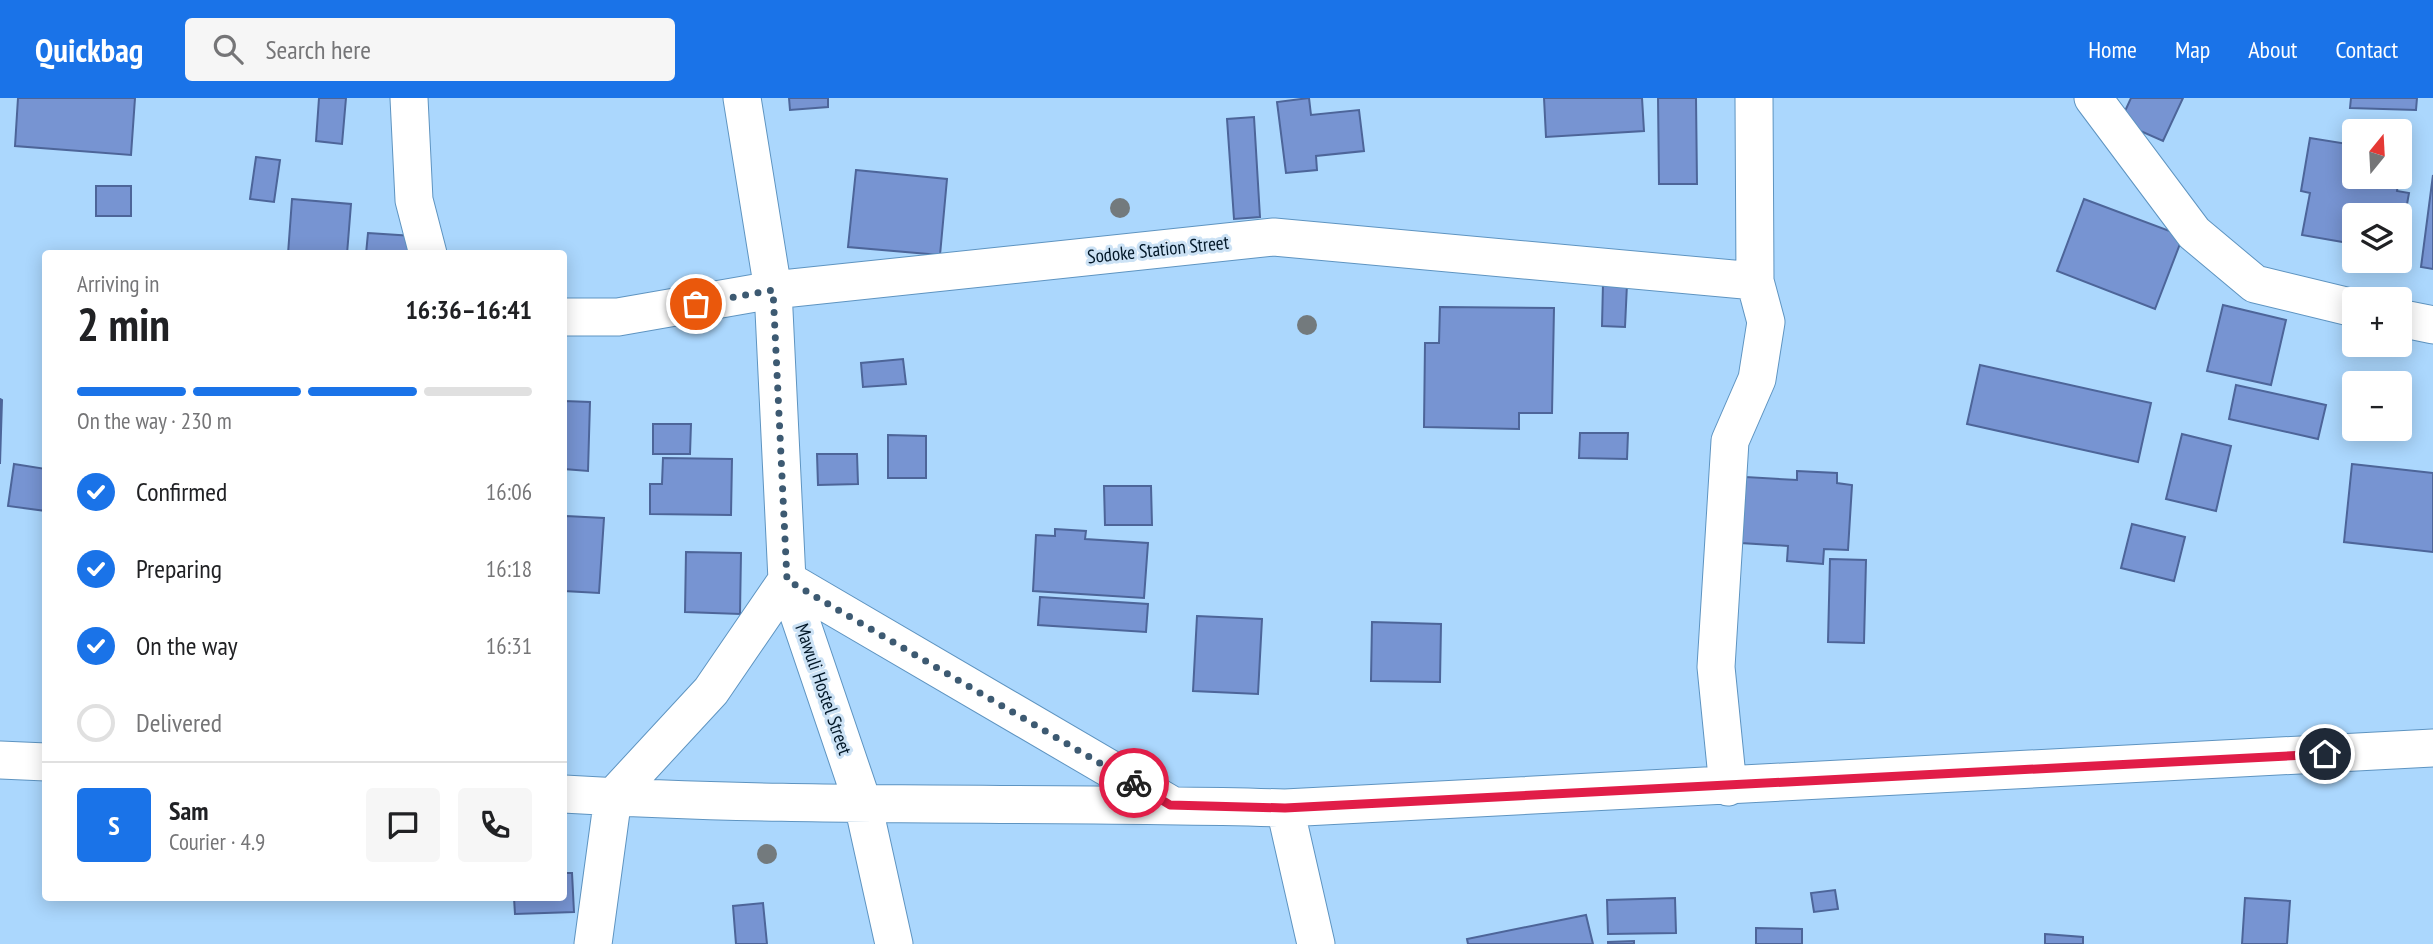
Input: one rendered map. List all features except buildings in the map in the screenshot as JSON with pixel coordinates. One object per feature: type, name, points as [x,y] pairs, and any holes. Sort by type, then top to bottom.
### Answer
[{"type":"street","points":[[409,98],[414,200],[427,250]]},
{"type":"street","name":"Mawuli Hostel Street","points":[[742,98],[773,290],[787,580],[863,804],[894,944]]},
{"type":"street","points":[[1728,787],[1716,667],[1730,441],[1757,379],[1766,322],[1755,281],[1754,98]]},
{"type":"street","points":[[2093,98],[2194,233],[2255,284],[2342,305]]},
{"type":"street","name":"Sodoke Station Street","points":[[567,317],[618,317],[773,290],[1273,237],[1755,281]]},
{"type":"street","points":[[2412,321],[2433,325]]},
{"type":"street","points":[[593,944],[613,797],[711,691],[787,580],[1170,805]]},
{"type":"street","points":[[567,794],[863,804],[1285,808],[1728,787],[2433,748]]},
{"type":"street","points":[[0,760],[42,762]]},
{"type":"street","points":[[1285,808],[1316,944]]},
{"type":"way so far","points":[[696,304],[773,290],[787,580],[1134,783]]},
{"type":"route","points":[[1134,783],[1170,805],[1285,808],[2325,754]]}]
